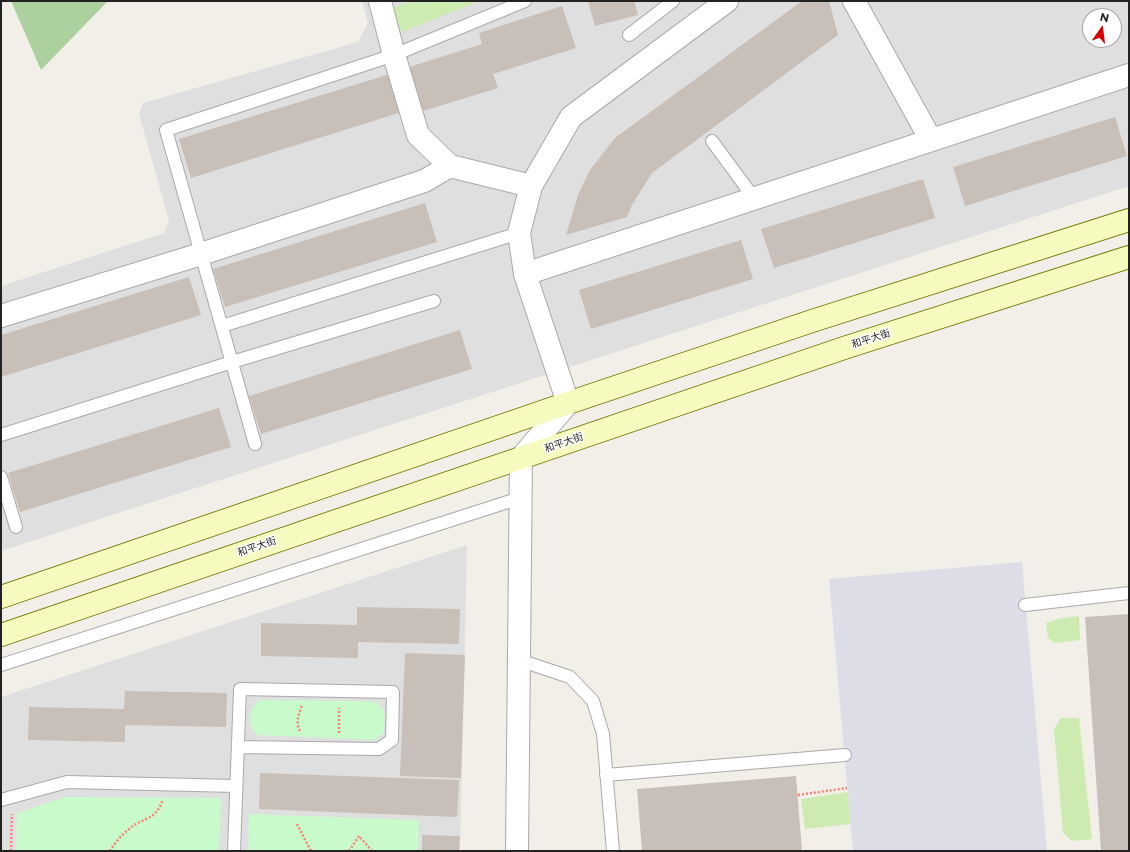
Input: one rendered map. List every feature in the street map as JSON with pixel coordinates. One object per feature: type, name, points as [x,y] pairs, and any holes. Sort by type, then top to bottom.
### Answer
[{"type":"main road","points":[[1,597],[812,321],[1129,220]]},
{"type":"main road","name":"和平大街","points":[[1,635],[846,347],[1129,257]]},
{"type":"street","points":[[380,1],[394,55],[418,135],[450,166],[531,186]]},
{"type":"street","points":[[517,851],[521,458],[568,403],[525,274],[519,233],[531,186],[571,118],[727,1]]},
{"type":"street","points":[[854,1],[931,140]]},
{"type":"street","points":[[525,274],[1129,75]]},
{"type":"street","points":[[1,316],[200,254],[424,181],[450,166]]},
{"type":"lane","points":[[255,444],[166,130],[394,55],[525,1]]},
{"type":"lane","points":[[629,35],[673,1]]},
{"type":"lane","points":[[712,141],[754,198]]},
{"type":"lane","points":[[222,326],[519,233]]},
{"type":"lane","points":[[1,435],[232,362],[434,301]]},
{"type":"lane","points":[[1,477],[16,527]]},
{"type":"lane","points":[[1,665],[520,498]]},
{"type":"lane","points":[[1025,604],[1129,593]]},
{"type":"lane","points":[[519,660],[570,677],[593,702],[603,734],[613,851]]},
{"type":"lane","points":[[234,851],[240,689],[393,692],[392,740],[379,749],[238,747]]},
{"type":"lane","points":[[606,775],[845,755]]},
{"type":"lane","points":[[7,798],[67,782],[236,786]]},
{"type":"path","points":[[313,691],[301,706],[297,719],[298,729],[316,748]]},
{"type":"path","points":[[338,749],[340,691]]},
{"type":"path","points":[[110,851],[115,842],[135,825],[153,816],[159,810],[170,784]]},
{"type":"path","points":[[798,795],[848,788]]},
{"type":"path","points":[[7,798],[11,851]]},
{"type":"path","points":[[298,824],[311,851]]},
{"type":"path","points":[[349,851],[359,836],[372,851]]},
{"type":"shaded area","points":[[362,1],[1129,1],[1129,186],[1,551],[1,286],[164,233],[169,221],[139,114],[143,103],[358,42],[368,23]]},
{"type":"shaded area","points":[[467,545],[460,851],[1,851],[1,697]]},
{"type":"shaded area","points":[[1022,562],[1047,851],[853,851],[829,579]]},
{"type":"green space","points":[[11,1],[108,1],[41,70]]},
{"type":"green space","points":[[413,1],[480,1],[402,32],[392,8]]},
{"type":"green space","points":[[1079,616],[1080,640],[1055,643],[1048,638],[1046,623],[1058,619]]},
{"type":"green space","points":[[260,700],[373,701],[385,710],[384,733],[374,740],[257,735],[251,726],[250,717],[253,708]]},
{"type":"green space","points":[[1061,718],[1079,718],[1092,839],[1072,841],[1063,833],[1054,729]]},
{"type":"green space","points":[[848,792],[851,824],[805,829],[801,799]]},
{"type":"green space","points":[[65,797],[221,798],[219,851],[16,851],[17,813]]},
{"type":"green space","points":[[249,814],[419,820],[418,851],[248,851]]},
{"type":"building","points":[[588,1],[634,1],[638,15],[595,26]]},
{"type":"building","points":[[802,1],[829,1],[838,35],[652,173],[632,205],[627,217],[566,235],[578,195],[590,170],[615,138]]},
{"type":"building","points":[[562,6],[576,48],[493,74],[498,88],[420,112],[406,68],[482,44],[479,33]]},
{"type":"building","points":[[390,74],[402,112],[191,178],[179,139]]},
{"type":"building","points":[[1115,117],[1127,156],[965,206],[953,167]]},
{"type":"building","points":[[923,179],[935,218],[774,268],[761,229]]},
{"type":"building","points":[[425,203],[437,242],[225,307],[213,269]]},
{"type":"building","points":[[741,240],[753,279],[591,329],[579,290]]},
{"type":"building","points":[[189,277],[201,315],[1,377],[1,335]]},
{"type":"building","points":[[460,330],[472,369],[261,434],[249,396]]},
{"type":"building","points":[[219,408],[231,447],[20,512],[8,473]]},
{"type":"building","points":[[357,607],[460,609],[459,644],[358,642],[358,658],[261,656],[261,623],[357,625]]},
{"type":"building","points":[[1129,614],[1129,851],[1101,851],[1085,617]]},
{"type":"building","points":[[405,653],[465,655],[461,778],[400,776]]},
{"type":"building","points":[[125,691],[227,693],[226,727],[125,725],[125,742],[28,740],[29,707],[124,709]]},
{"type":"building","points":[[260,773],[459,780],[457,817],[259,809]]},
{"type":"building","points":[[796,776],[802,851],[642,851],[637,789]]},
{"type":"building","points":[[422,835],[460,836],[459,851],[422,851]]}]
